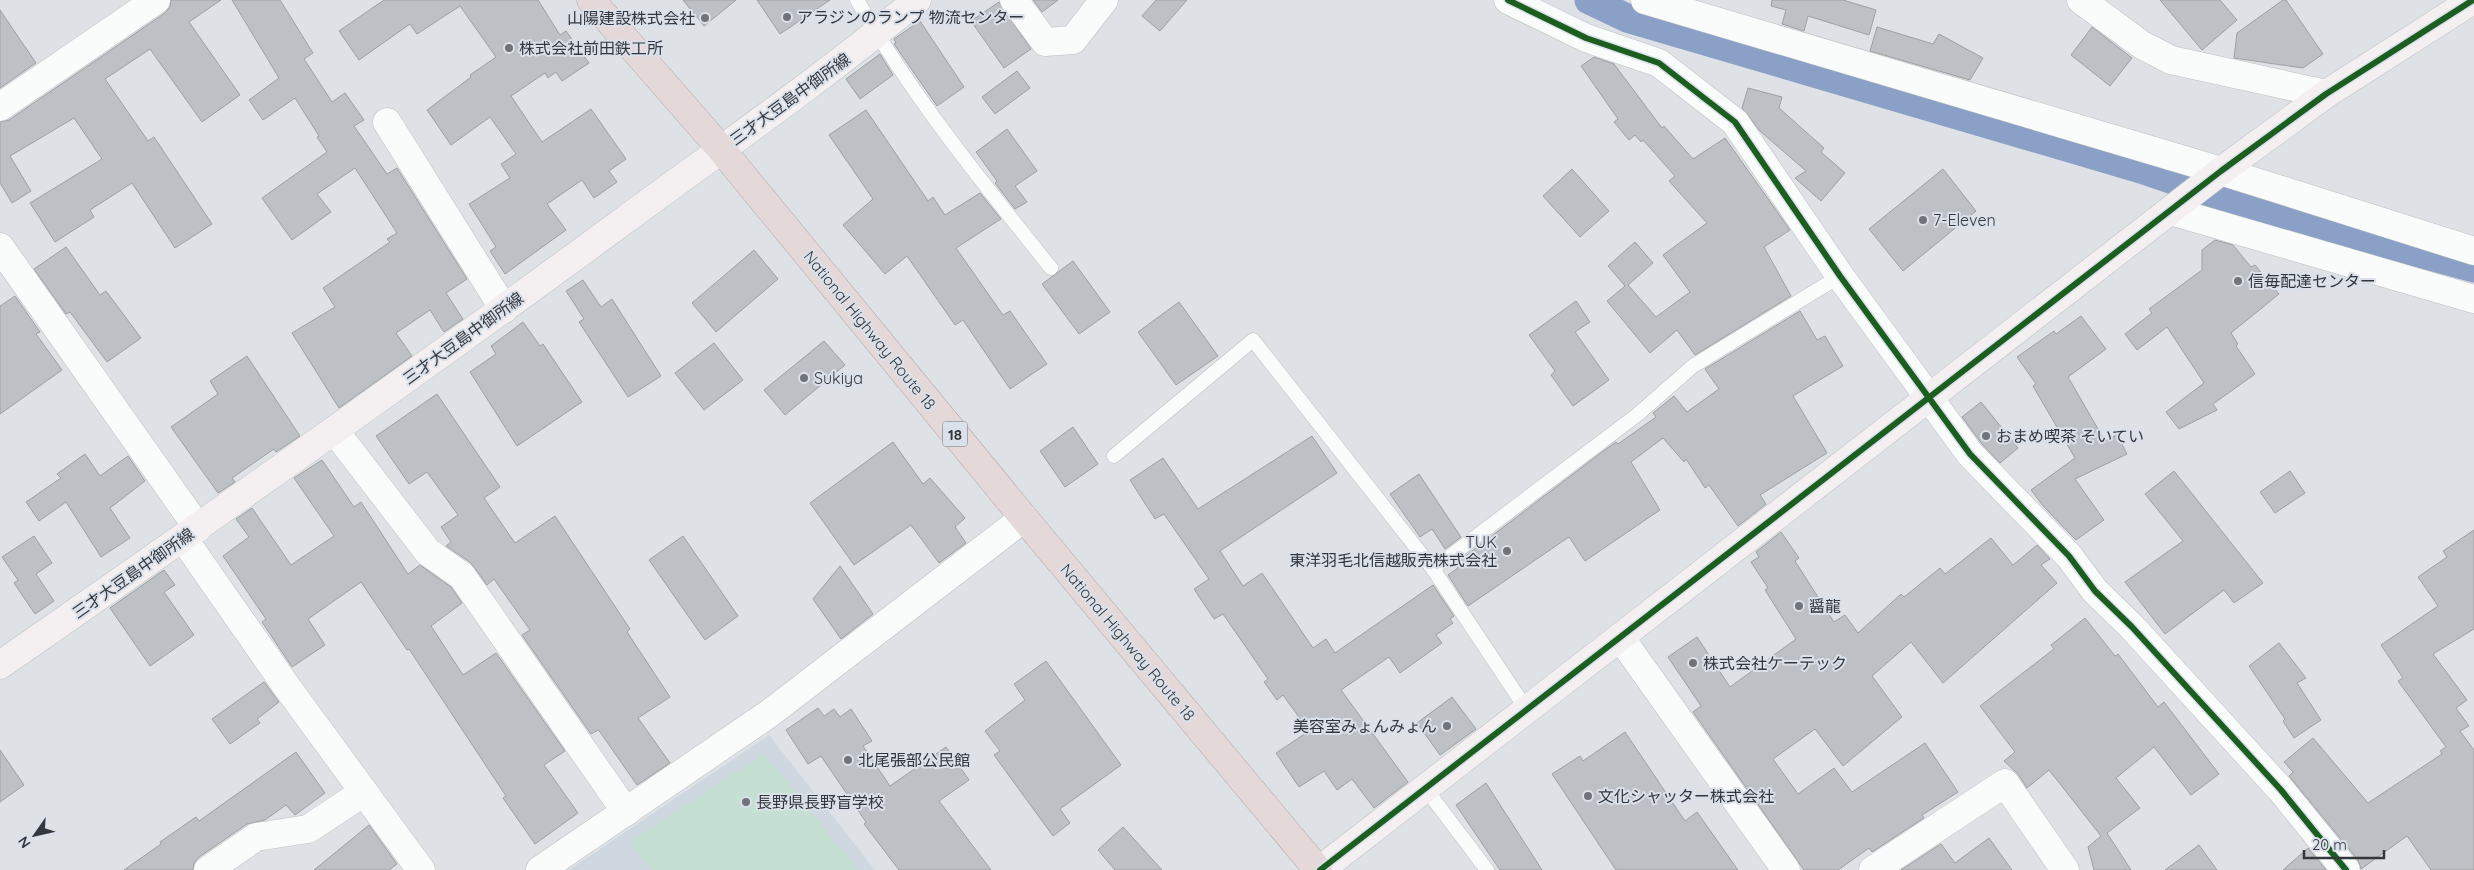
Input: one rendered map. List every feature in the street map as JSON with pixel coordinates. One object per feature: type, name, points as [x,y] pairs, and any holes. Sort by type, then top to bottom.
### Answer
[{"type":"highway","name":"National Highway Route 18","points":[[591,0],[721,149],[1024,518],[1319,870]]},
{"type":"street","points":[[0,107],[156,0]]},
{"type":"street","name":"三才大豆島中御所線","points":[[0,665],[190,533],[504,309],[876,34],[917,0]]},
{"type":"street","points":[[1014,0],[1045,42],[1073,40],[1104,0]]},
{"type":"street","points":[[1508,0],[1586,38],[1659,63],[1702,94],[1735,122],[1840,276],[1970,454],[2069,556],[2095,591],[2132,627],[2281,790],[2346,870]]},
{"type":"street","points":[[1645,0],[2474,251]]},
{"type":"street","points":[[2081,0],[2142,45],[2171,60],[2326,94]]},
{"type":"street","points":[[1319,870],[2218,174],[2326,94],[2473,0]]},
{"type":"street","points":[[387,122],[504,309]]},
{"type":"street","points":[[2177,206],[2474,299]]},
{"type":"street","points":[[0,246],[364,792],[419,869]]},
{"type":"street","points":[[334,430],[428,552],[462,576],[626,812]]},
{"type":"street","points":[[540,870],[770,713],[1024,518]]},
{"type":"street","points":[[1620,637],[1786,870]]},
{"type":"street","points":[[1873,870],[2005,784],[2064,870]]},
{"type":"street","points":[[208,870],[256,837],[308,829],[364,792]]},
{"type":"lane","points":[[857,0],[876,34],[958,154],[1051,268]]},
{"type":"lane","points":[[1433,569],[1637,415],[1693,366],[1840,276]]},
{"type":"lane","points":[[1114,456],[1253,340],[1433,569],[1526,710]]},
{"type":"lane","points":[[1425,788],[1487,870]]},
{"type":"shaded area","name":"長野県長野盲学校","points":[[769,735],[875,870],[569,870]]},
{"type":"green space","name":"長野県長野盲学校","points":[[764,754],[858,870],[652,870],[629,842]]},
{"type":"building","points":[[171,0],[221,0],[189,22],[240,95],[202,122],[150,49],[105,79],[148,141],[154,137],[212,224],[175,248],[132,183],[90,210],[94,217],[55,242],[30,203],[102,159],[74,118],[10,156],[31,191],[12,203],[0,183],[0,122],[9,120],[165,13],[170,7]]},
{"type":"building","points":[[232,0],[280,0],[313,53],[304,59],[332,102],[345,93],[364,120],[354,126],[387,174],[397,168],[467,279],[446,293],[463,319],[444,332],[430,310],[396,333],[412,356],[339,408],[292,333],[335,307],[323,288],[390,242],[387,239],[397,233],[355,168],[317,194],[331,212],[292,240],[262,198],[327,152],[295,98],[263,120],[249,100],[279,78]]},
{"type":"building","points":[[384,0],[538,0],[560,35],[566,31],[589,63],[562,81],[556,72],[548,78],[545,73],[511,96],[542,142],[591,109],[626,159],[609,171],[617,182],[594,198],[582,180],[547,204],[566,230],[505,274],[490,251],[496,247],[469,204],[510,178],[501,164],[516,154],[490,117],[451,145],[427,110],[471,77],[470,75],[496,57],[460,6],[417,34],[410,24],[359,60],[339,31]]},
{"type":"building","name":"山陽建設株式会社","points":[[683,0],[736,0],[704,26]]},
{"type":"building","name":"アラジンのランプ 物流センター","points":[[757,0],[830,0],[780,34]]},
{"type":"building","points":[[1033,0],[1058,0],[1042,12]]},
{"type":"building","points":[[1156,0],[1187,0],[1160,31],[1142,16]]},
{"type":"building","points":[[1772,0],[1843,0],[1876,10],[1869,35],[1808,16],[1804,31],[1782,24],[1786,10],[1771,6]]},
{"type":"building","points":[[2160,0],[2220,0],[2237,20],[2202,50]]},
{"type":"building","points":[[2283,0],[2286,0],[2323,54],[2303,68],[2234,58],[2237,33]]},
{"type":"building","points":[[999,2],[1031,49],[1004,68],[971,21]]},
{"type":"building","points":[[0,10],[36,63],[0,88]]},
{"type":"building","points":[[920,21],[964,87],[937,106],[894,44],[896,43],[894,39]]},
{"type":"building","points":[[1877,27],[1933,44],[1939,34],[1983,58],[1970,80],[1870,51]]},
{"type":"building","points":[[2092,27],[2132,58],[2110,86],[2071,55]]},
{"type":"building","points":[[880,54],[893,75],[860,99],[846,79]]},
{"type":"building","points":[[1594,57],[1614,64],[1662,128],[1664,126],[1693,159],[1725,138],[1790,230],[1764,247],[1791,296],[1695,355],[1677,330],[1650,353],[1607,301],[1625,286],[1608,266],[1635,242],[1653,263],[1628,285],[1656,317],[1690,292],[1663,255],[1707,223],[1669,181],[1675,176],[1643,140],[1641,142],[1635,135],[1629,140],[1614,122],[1618,119],[1581,66]]},
{"type":"building","points":[[1017,71],[1030,88],[995,114],[982,97]]},
{"type":"building","points":[[1748,88],[1782,97],[1779,108],[1824,148],[1821,152],[1845,173],[1821,201],[1795,178],[1806,171],[1760,131],[1742,108]]},
{"type":"building","points":[[866,110],[928,201],[933,197],[945,215],[980,193],[1001,219],[956,248],[1003,315],[1010,311],[1047,364],[1010,389],[963,320],[955,325],[907,256],[885,274],[843,225],[873,199],[829,135]]},
{"type":"building","points":[[1007,129],[1037,171],[1015,186],[1027,202],[1015,209],[995,183],[997,181],[976,152]]},
{"type":"building","points":[[1572,169],[1609,211],[1580,237],[1543,196]]},
{"type":"building","name":"7-Eleven","points":[[1943,169],[1976,211],[1903,271],[1869,229]]},
{"type":"building","points":[[2215,240],[2233,245],[2251,267],[2255,265],[2279,294],[2231,333],[2238,344],[2236,346],[2255,374],[2213,404],[2217,410],[2179,429],[2166,412],[2204,383],[2167,327],[2137,350],[2125,334],[2152,313],[2149,309],[2202,270],[2202,250]]},
{"type":"building","points":[[66,247],[100,295],[106,291],[141,338],[107,362],[70,312],[66,314],[34,269]]},
{"type":"building","points":[[754,250],[778,279],[716,332],[692,303]]},
{"type":"building","points":[[1073,261],[1110,312],[1079,334],[1042,284]]},
{"type":"building","points":[[583,280],[601,307],[612,299],[661,376],[628,397],[579,322],[584,319],[566,291]]},
{"type":"building","points":[[15,296],[40,332],[36,334],[62,370],[0,414],[0,306]]},
{"type":"building","points":[[1576,301],[1590,322],[1575,332],[1609,380],[1573,406],[1551,375],[1555,371],[1529,335]]},
{"type":"building","points":[[1179,302],[1218,356],[1176,385],[1138,332]]},
{"type":"building","points":[[1800,311],[1817,340],[1825,336],[1843,366],[1793,396],[1827,453],[1760,495],[1766,504],[1738,526],[1709,485],[1705,488],[1686,459],[1684,462],[1663,438],[1631,462],[1660,510],[1585,561],[1569,537],[1468,606],[1448,575],[1458,568],[1455,564],[1602,452],[1616,442],[1618,444],[1656,417],[1653,413],[1674,396],[1687,412],[1719,389],[1705,369]]},
{"type":"building","points":[[2081,316],[2106,349],[2068,377],[2105,441],[2117,435],[2127,454],[2075,479],[2104,520],[2076,540],[2044,507],[2031,490],[2075,458],[2033,386],[2036,384],[2017,357],[2054,331],[2056,334]]},
{"type":"building","points":[[523,322],[540,346],[543,344],[582,402],[517,446],[470,372],[496,354],[491,346]]},
{"type":"building","name":"Sukiya","points":[[824,341],[845,365],[785,415],[764,390]]},
{"type":"building","points":[[714,343],[743,380],[704,410],[675,373]]},
{"type":"building","points":[[247,356],[300,436],[276,452],[274,449],[232,478],[235,482],[218,493],[171,427],[218,394],[210,381]]},
{"type":"building","points":[[437,394],[500,487],[484,498],[515,543],[555,516],[630,629],[627,632],[670,697],[638,718],[670,763],[637,785],[600,732],[598,730],[591,734],[522,635],[530,630],[494,579],[487,585],[471,563],[446,546],[451,542],[441,527],[458,515],[427,472],[409,484],[376,436]]},
{"type":"building","name":"おまめ喫茶 そいてい","points":[[1981,402],[2018,448],[2000,463],[1982,444],[1962,417]]},
{"type":"building","points":[[1073,427],[1098,464],[1065,487],[1040,451]]},
{"type":"building","points":[[1312,436],[1337,473],[1220,551],[1243,586],[1262,573],[1313,648],[1326,639],[1335,653],[1433,585],[1454,616],[1450,619],[1453,623],[1436,635],[1442,643],[1400,673],[1389,657],[1341,690],[1408,782],[1374,808],[1352,779],[1337,790],[1324,771],[1299,787],[1276,753],[1309,731],[1283,695],[1277,700],[1264,682],[1268,679],[1223,614],[1214,619],[1194,589],[1209,579],[1164,514],[1155,519],[1130,480],[1163,458],[1198,509]]},
{"type":"building","points":[[893,442],[923,484],[930,478],[965,518],[955,527],[966,543],[939,563],[911,525],[854,565],[810,503]]},
{"type":"building","points":[[85,454],[100,476],[128,456],[145,481],[110,508],[130,538],[101,557],[66,502],[39,521],[26,502],[61,478],[57,474]]},
{"type":"building","points":[[322,460],[354,507],[361,502],[408,574],[420,565],[451,587],[462,603],[431,626],[463,675],[496,653],[565,751],[544,765],[578,813],[535,844],[503,798],[506,796],[409,649],[407,650],[361,582],[308,619],[325,645],[292,667],[262,622],[266,619],[223,556],[249,537],[236,519],[252,508],[291,565],[334,536],[294,478]]},
{"type":"building","points":[[2174,471],[2263,583],[2234,603],[2224,590],[2165,634],[2125,582],[2183,541],[2145,494]]},
{"type":"building","points":[[2290,471],[2305,493],[2275,513],[2260,492]]},
{"type":"building","points":[[1419,474],[1461,537],[1445,549],[1432,529],[1420,537],[1390,494]]},
{"type":"building","points":[[2474,530],[2474,629],[2433,654],[2467,700],[2456,708],[2469,726],[2460,731],[2474,750],[2474,870],[2431,870],[2407,836],[2361,869],[2358,860],[2289,776],[2293,772],[2284,762],[2313,738],[2368,803],[2442,754],[2440,751],[2446,747],[2398,681],[2403,678],[2381,645],[2438,606],[2418,577],[2447,557],[2443,551]]},
{"type":"building","points":[[1781,532],[1799,558],[1795,561],[1834,622],[1845,615],[1858,633],[1901,594],[1904,597],[1940,568],[1945,574],[1991,538],[2013,565],[2037,545],[2050,559],[2041,565],[2057,583],[1943,683],[1911,642],[1872,676],[1902,717],[1843,766],[1815,729],[1773,759],[1798,794],[1834,768],[1852,792],[1925,743],[1958,792],[1922,815],[1924,818],[1872,852],[1869,848],[1838,870],[1804,870],[1693,712],[1701,706],[1668,657],[1697,637],[1730,687],[1796,639],[1765,590],[1768,588],[1751,562],[1759,557],[1756,552]]},
{"type":"building","points":[[34,536],[52,563],[36,574],[54,601],[35,614],[14,583],[18,580],[2,557]]},
{"type":"building","points":[[683,536],[738,616],[705,640],[649,560]]},
{"type":"building","points":[[840,566],[873,614],[841,639],[813,599]]},
{"type":"building","points":[[164,570],[175,585],[164,592],[194,635],[150,666],[110,608]]},
{"type":"building","points":[[2085,618],[2115,656],[2118,654],[2158,707],[2164,702],[2219,774],[2191,795],[2154,747],[2116,778],[2140,808],[2107,833],[2131,870],[2094,870],[2088,847],[2101,836],[2049,770],[2027,788],[2018,774],[2004,761],[2015,752],[1980,706],[2054,649],[2051,645]]},
{"type":"building","points":[[2279,643],[2306,678],[2297,683],[2321,720],[2294,738],[2283,721],[2285,719],[2249,666]]},
{"type":"building","points":[[1046,661],[1121,765],[1060,809],[1070,823],[1053,836],[994,755],[1000,751],[985,731],[1025,700],[1014,684]]},
{"type":"building","points":[[264,682],[279,702],[257,719],[260,723],[230,744],[212,719]]},
{"type":"building","name":"美容室みょんみょん","points":[[1452,697],[1476,729],[1440,755],[1417,723]]},
{"type":"building","points":[[818,708],[824,716],[834,709],[840,717],[851,709],[872,741],[863,746],[890,786],[946,747],[969,780],[939,801],[991,870],[899,870],[864,824],[866,822],[821,756],[808,764],[786,730]]},
{"type":"building","points":[[1625,732],[1685,821],[1697,812],[1738,870],[1616,870],[1552,774],[1580,756],[1583,761]]},
{"type":"building","points":[[0,750],[24,785],[0,802]]},
{"type":"building","points":[[296,752],[325,793],[295,815],[286,805],[265,820],[247,824],[199,857],[194,863],[193,870],[124,870],[196,817],[199,821]]},
{"type":"building","points":[[1486,783],[1542,870],[1500,870],[1456,805]]},
{"type":"building","points":[[369,825],[397,864],[389,870],[314,870]]},
{"type":"building","points":[[1123,827],[1162,870],[1115,870],[1098,850]]},
{"type":"building","points":[[1989,838],[2012,870],[1901,870],[1941,844],[1955,863]]},
{"type":"building","points":[[2199,845],[2217,870],[2165,870]]},
{"type":"building","points":[[2308,848],[2326,870],[2283,870]]},
{"type":"waterway","points":[[1589,0],[1627,18],[2141,169],[2264,211],[2474,268]]},
{"type":"cycle path","points":[[1508,0],[1586,38],[1659,63],[1735,122],[1840,276],[1970,454],[2069,556],[2095,591],[2132,627],[2281,790],[2346,870]]},
{"type":"cycle path","points":[[1320,870],[2221,171],[2326,94],[2473,0]]},
{"type":"place","name":"アラジンのランプ 物流センター","points":[[787,17]]},
{"type":"place","name":"山陽建設株式会社","points":[[705,18]]},
{"type":"place","name":"株式会社前田鉄工所","points":[[509,48]]},
{"type":"place","name":"7-Eleven","points":[[1923,220]]},
{"type":"place","name":"信毎配達センター","points":[[2238,281]]},
{"type":"place","name":"Sukiya","points":[[804,378]]},
{"type":"place","name":"おまめ喫茶 そいてい","points":[[1986,436]]},
{"type":"place","name":"TUK 東洋羽毛北信越販売株式会社","points":[[1507,551]]},
{"type":"place","name":"醤龍","points":[[1799,606]]},
{"type":"place","name":"株式会社ケーテック","points":[[1693,663]]},
{"type":"place","name":"美容室みょんみょん","points":[[1447,726]]},
{"type":"place","name":"北尾張部公民館","points":[[848,760]]},
{"type":"place","name":"文化シャッター株式会社","points":[[1588,796]]},
{"type":"place","name":"長野県長野盲学校","points":[[746,802]]}]
